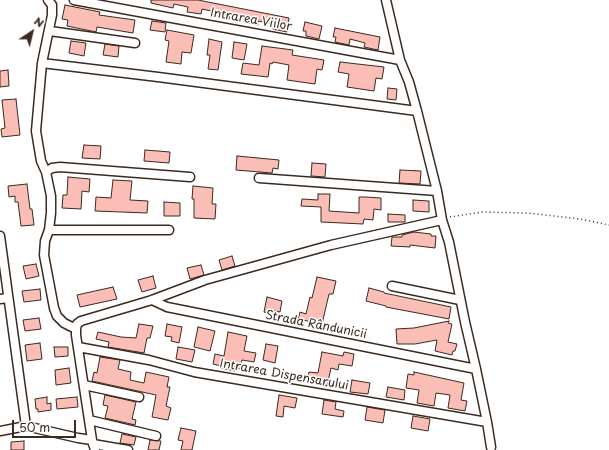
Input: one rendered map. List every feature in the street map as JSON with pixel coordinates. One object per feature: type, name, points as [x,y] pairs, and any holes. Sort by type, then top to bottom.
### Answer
[{"type":"street","points":[[48,0],[53,9],[50,31],[42,63],[36,131],[41,161],[46,172],[51,196],[51,213],[49,230],[45,240],[44,256],[54,308],[57,316],[64,323],[76,329]]},
{"type":"street","name":"Intrarea Viilor","points":[[74,0],[400,60]]},
{"type":"street","points":[[386,0],[400,60],[409,82],[417,111],[437,191],[442,220],[449,242],[491,447]]},
{"type":"street","points":[[50,31],[135,43]]},
{"type":"street","points":[[42,63],[417,111]]},
{"type":"street","points":[[46,172],[52,168],[60,167],[190,177]]},
{"type":"street","points":[[259,178],[437,191]]},
{"type":"street","points":[[93,445],[76,329],[77,324],[81,321],[152,300],[206,280],[331,245],[442,220]]},
{"type":"street","points":[[49,230],[169,230]]},
{"type":"street","points":[[0,236],[4,298],[26,426]]},
{"type":"street","points":[[392,286],[460,300]]},
{"type":"street","name":"Strada Rândunicii","points":[[152,300],[167,307],[476,369]]},
{"type":"street","name":"Intrarea Dispensarului","points":[[78,347],[148,360],[189,371],[487,422]]},
{"type":"street","points":[[84,385],[140,397]]},
{"type":"street","points":[[89,420],[156,436]]},
{"type":"street","points":[[0,431],[26,426],[78,438],[93,445],[128,450]]},
{"type":"path","points":[[442,220],[453,216],[482,212],[528,213],[580,219],[609,225]]},
{"type":"building","points":[[151,0],[198,0],[289,18],[287,32],[273,29],[274,24],[258,21],[258,25],[244,22],[245,17],[230,14],[229,19],[215,16],[216,12],[202,9],[201,14],[187,12],[188,7],[174,4],[173,8],[151,3]]},
{"type":"building","points":[[65,5],[100,12],[99,15],[135,20],[133,33],[97,27],[96,32],[67,26],[68,20],[62,19]]},
{"type":"building","points":[[152,21],[166,23],[165,32],[150,30]]},
{"type":"building","points":[[305,22],[322,26],[319,39],[306,36],[306,31],[303,31]]},
{"type":"building","points":[[335,28],[380,37],[378,50],[364,47],[365,43],[350,39],[349,45],[335,42],[336,37],[333,37]]},
{"type":"building","points":[[167,30],[194,35],[191,53],[182,52],[181,64],[166,62],[169,41],[165,40]]},
{"type":"building","points":[[209,39],[222,42],[218,70],[208,69],[210,55],[207,55]]},
{"type":"building","points":[[71,41],[86,43],[84,56],[69,53]]},
{"type":"building","points":[[234,42],[247,44],[244,60],[232,58]]},
{"type":"building","points":[[105,44],[119,46],[118,57],[103,55]]},
{"type":"building","points":[[262,46],[293,50],[292,55],[324,60],[322,70],[317,69],[315,84],[287,80],[289,65],[273,62],[272,64],[270,63],[268,77],[241,74],[243,63],[259,65]]},
{"type":"building","points":[[340,62],[384,67],[382,79],[376,78],[374,91],[347,87],[349,74],[338,72]]},
{"type":"building","points":[[8,70],[9,86],[0,87],[0,71]]},
{"type":"building","points":[[388,88],[397,89],[396,100],[387,99]]},
{"type":"building","points":[[16,99],[20,135],[2,137],[1,129],[5,128],[2,100]]},
{"type":"building","points":[[84,145],[101,146],[100,159],[82,158]]},
{"type":"building","points":[[145,150],[170,152],[169,163],[144,161]]},
{"type":"building","points":[[237,156],[279,160],[278,169],[273,168],[272,173],[236,170]]},
{"type":"building","points":[[312,163],[326,164],[325,177],[311,176]]},
{"type":"building","points":[[400,170],[421,171],[420,184],[399,183]]},
{"type":"building","points":[[68,177],[90,179],[89,192],[82,191],[81,209],[62,208],[63,195],[67,195]]},
{"type":"building","points":[[113,180],[132,181],[130,200],[148,201],[147,213],[95,211],[96,197],[111,198]]},
{"type":"building","points":[[27,184],[30,209],[32,209],[34,225],[21,226],[18,202],[15,202],[15,196],[9,197],[8,186]]},
{"type":"building","points":[[193,186],[213,188],[212,204],[216,204],[215,219],[194,218],[194,199],[192,199]]},
{"type":"building","points":[[318,194],[330,194],[329,211],[359,213],[359,197],[381,198],[381,210],[374,209],[373,220],[364,219],[363,224],[321,222],[321,207],[301,206],[302,199],[318,200]]},
{"type":"building","points":[[413,200],[429,201],[429,212],[413,211]]},
{"type":"building","points":[[164,202],[180,203],[180,216],[164,216]]},
{"type":"building","points":[[388,214],[405,215],[405,222],[388,222]]},
{"type":"building","points":[[414,232],[436,236],[435,248],[410,245],[410,247],[391,246],[392,237],[402,237],[402,235]]},
{"type":"building","points":[[232,256],[235,266],[222,270],[219,260]]},
{"type":"building","points":[[36,264],[39,276],[26,279],[23,266]]},
{"type":"building","points":[[201,265],[204,275],[190,279],[187,268]]},
{"type":"building","points":[[153,276],[156,288],[142,292],[138,280]]},
{"type":"building","points":[[317,277],[336,281],[333,294],[329,294],[322,324],[298,319],[300,312],[306,314]]},
{"type":"building","points":[[113,287],[117,299],[80,307],[77,295]]},
{"type":"building","points":[[369,288],[384,293],[451,307],[449,319],[386,307],[366,301]]},
{"type":"building","points":[[40,289],[41,300],[24,302],[22,291]]},
{"type":"building","points":[[267,297],[282,301],[280,312],[274,311],[273,314],[264,312]]},
{"type":"building","points":[[39,318],[41,329],[25,331],[23,320]]},
{"type":"building","points":[[449,321],[448,323],[452,324],[448,342],[457,344],[452,355],[435,351],[437,340],[415,344],[397,344],[396,329],[414,328]]},
{"type":"building","points":[[139,324],[153,326],[150,338],[147,338],[144,353],[108,347],[109,342],[96,339],[98,332],[121,337],[136,338]]},
{"type":"building","points":[[167,324],[182,327],[179,343],[171,341],[172,337],[165,336]]},
{"type":"building","points":[[198,327],[215,331],[210,351],[194,347]]},
{"type":"building","points":[[228,332],[247,336],[244,351],[256,353],[254,362],[242,360],[240,369],[235,368],[235,371],[221,368],[221,366],[213,364],[215,354],[224,356]]},
{"type":"building","points":[[40,343],[42,359],[27,361],[25,345]]},
{"type":"building","points":[[266,344],[278,346],[275,363],[263,360]]},
{"type":"building","points":[[54,347],[68,347],[68,356],[55,357]]},
{"type":"building","points":[[178,347],[195,350],[192,362],[176,359]]},
{"type":"building","points":[[322,352],[343,356],[344,352],[354,354],[352,366],[339,364],[338,370],[331,368],[327,386],[307,381],[309,372],[318,373]]},
{"type":"building","points":[[100,357],[120,360],[118,369],[131,372],[130,380],[144,383],[146,372],[169,377],[167,387],[170,387],[166,406],[171,408],[168,420],[152,417],[156,395],[92,381],[94,372],[97,373]]},
{"type":"building","points":[[69,368],[71,383],[56,385],[55,370]]},
{"type":"building","points":[[414,372],[464,383],[461,400],[467,401],[465,411],[448,408],[450,395],[436,393],[434,406],[417,403],[419,390],[406,388],[408,374],[414,375]]},
{"type":"building","points":[[352,380],[370,383],[368,394],[350,392]]},
{"type":"building","points":[[388,387],[405,390],[404,400],[386,397]]},
{"type":"building","points":[[105,395],[136,402],[132,419],[136,420],[135,425],[105,418],[108,406],[103,405]]},
{"type":"building","points":[[279,395],[297,398],[295,408],[284,406],[283,417],[276,416]]},
{"type":"building","points":[[47,397],[47,404],[51,403],[51,410],[38,412],[38,409],[36,409],[35,399]]},
{"type":"building","points":[[77,397],[78,407],[57,409],[56,399]]},
{"type":"building","points":[[324,400],[336,402],[335,409],[344,411],[343,417],[322,414]]},
{"type":"building","points":[[367,407],[385,410],[383,423],[365,420]]},
{"type":"building","points":[[413,416],[430,419],[428,431],[411,428]]},
{"type":"building","points":[[181,428],[196,431],[192,450],[181,450],[183,441],[178,440]]},
{"type":"building","points":[[122,434],[136,437],[134,445],[120,443]]},
{"type":"building","points":[[150,440],[161,441],[159,450],[148,450]]},
{"type":"building","points":[[24,441],[24,450],[11,450],[11,442]]}]
